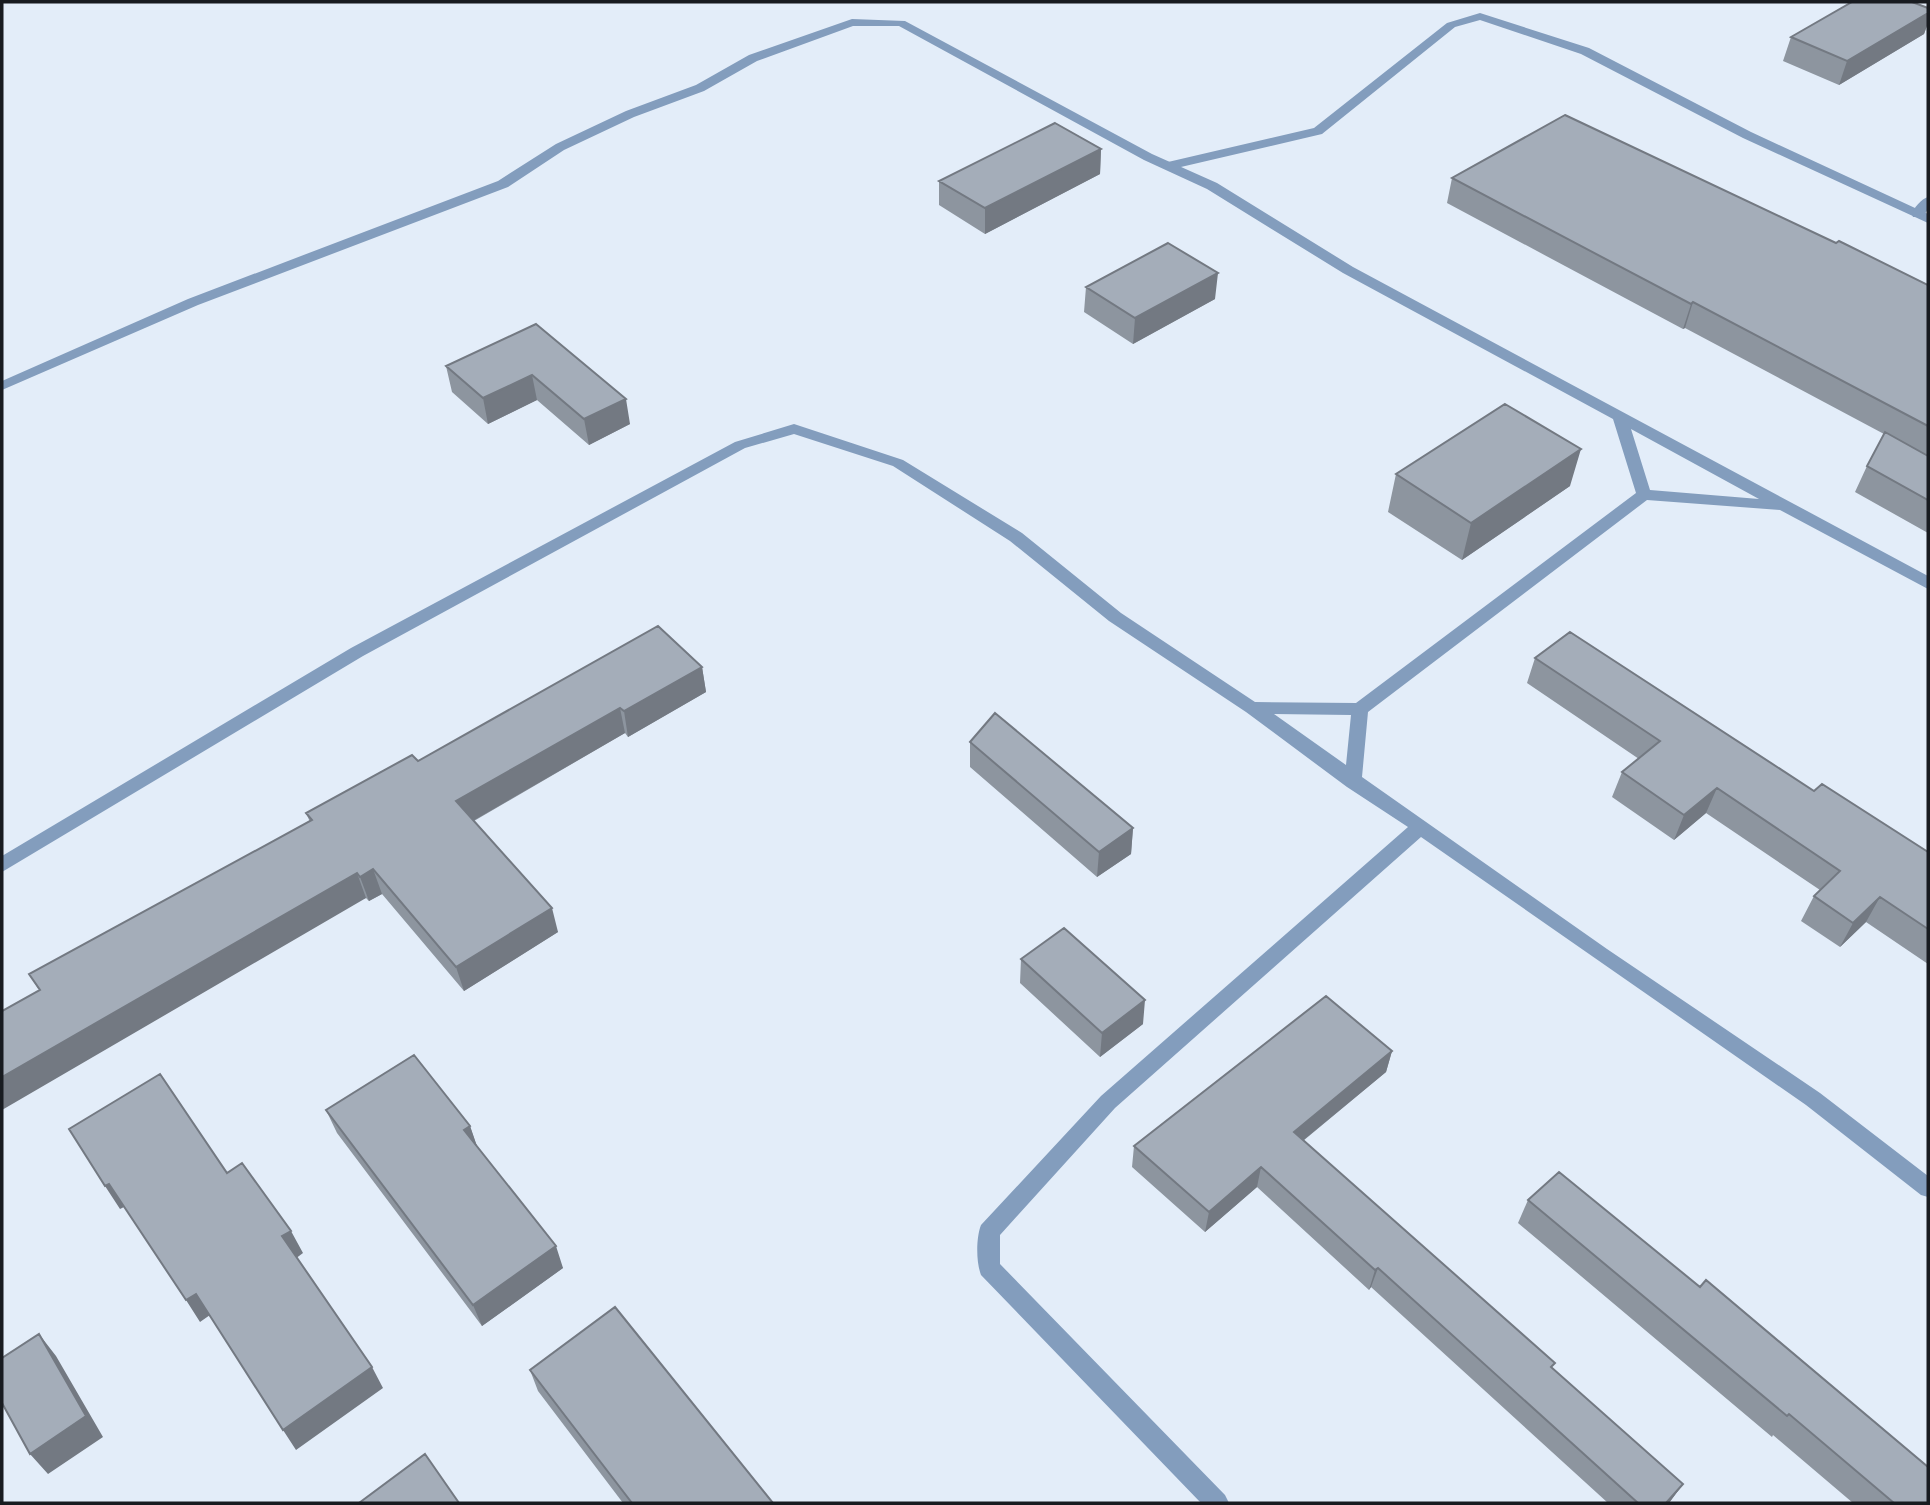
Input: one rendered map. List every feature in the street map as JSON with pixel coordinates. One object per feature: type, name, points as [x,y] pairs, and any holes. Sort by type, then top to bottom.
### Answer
[{"type":"street","points":[[1168,166],[1318,131],[1451,25],[1480,16],[1585,51],[1747,135],[1923,216],[1928,201]]},
{"type":"street","points":[[2,386],[193,302],[503,184],[560,147],[630,114],[700,88],[753,58],[852,22],[901,23],[1168,166],[1212,186],[1349,270],[1928,583]]},
{"type":"street","points":[[1620,417],[1644,495]]},
{"type":"street","points":[[2,865],[357,652],[740,445],[794,429],[898,463],[1016,537],[1115,617],[1252,708],[1419,828],[1813,1098],[1928,1188]]},
{"type":"street","points":[[1252,708],[1360,709],[1644,495],[1785,505]]},
{"type":"street","points":[[1353,782],[1360,709]]},
{"type":"street","points":[[1217,1503],[989,1268],[989,1232],[1108,1102],[1419,828]]},
{"type":"building","points":[[1852,2],[1912,2],[1928,8],[1928,13],[1847,61],[1791,37]]},
{"type":"building","points":[[1565,115],[1836,243],[1839,241],[1928,285],[1928,426],[1452,178]]},
{"type":"building","points":[[1055,123],[1101,149],[985,208],[939,181]]},
{"type":"building","points":[[1168,243],[1218,273],[1135,318],[1086,287]]},
{"type":"building","points":[[536,324],[626,399],[584,419],[532,375],[483,398],[446,366]]},
{"type":"building","points":[[1505,404],[1581,449],[1471,523],[1396,474]]},
{"type":"building","points":[[1885,432],[1928,456],[1928,500],[1867,466]]},
{"type":"building","points":[[658,626],[702,667],[624,711],[620,708],[456,801],[552,908],[456,967],[373,869],[360,877],[357,873],[2,1077],[2,1011],[40,990],[29,974],[312,820],[306,813],[412,755],[418,761]]},
{"type":"building","points":[[1570,632],[1814,791],[1822,784],[1928,852],[1928,929],[1880,897],[1853,923],[1814,896],[1840,871],[1717,788],[1684,815],[1622,772],[1660,741],[1535,658]]},
{"type":"building","points":[[995,713],[1133,828],[1099,852],[970,742]]},
{"type":"building","points":[[1064,928],[1145,1000],[1102,1033],[1021,959]]},
{"type":"building","points":[[1326,996],[1392,1051],[1294,1132],[1555,1363],[1551,1367],[1683,1484],[1666,1503],[1638,1503],[1378,1268],[1375,1270],[1261,1167],[1209,1212],[1134,1146]]},
{"type":"building","points":[[414,1055],[470,1126],[464,1130],[556,1246],[473,1305],[326,1110]]},
{"type":"building","points":[[160,1074],[227,1173],[242,1163],[291,1231],[282,1236],[372,1367],[283,1430],[196,1294],[186,1300],[109,1184],[105,1186],[69,1129]]},
{"type":"building","points":[[1559,1172],[1700,1287],[1706,1280],[1928,1467],[1928,1503],[1894,1503],[1528,1200]]},
{"type":"building","points":[[615,1307],[773,1503],[632,1503],[530,1370]]},
{"type":"building","points":[[39,1334],[86,1416],[30,1454],[2,1403],[2,1358]]},
{"type":"building","points":[[425,1454],[459,1503],[359,1503]]}]
